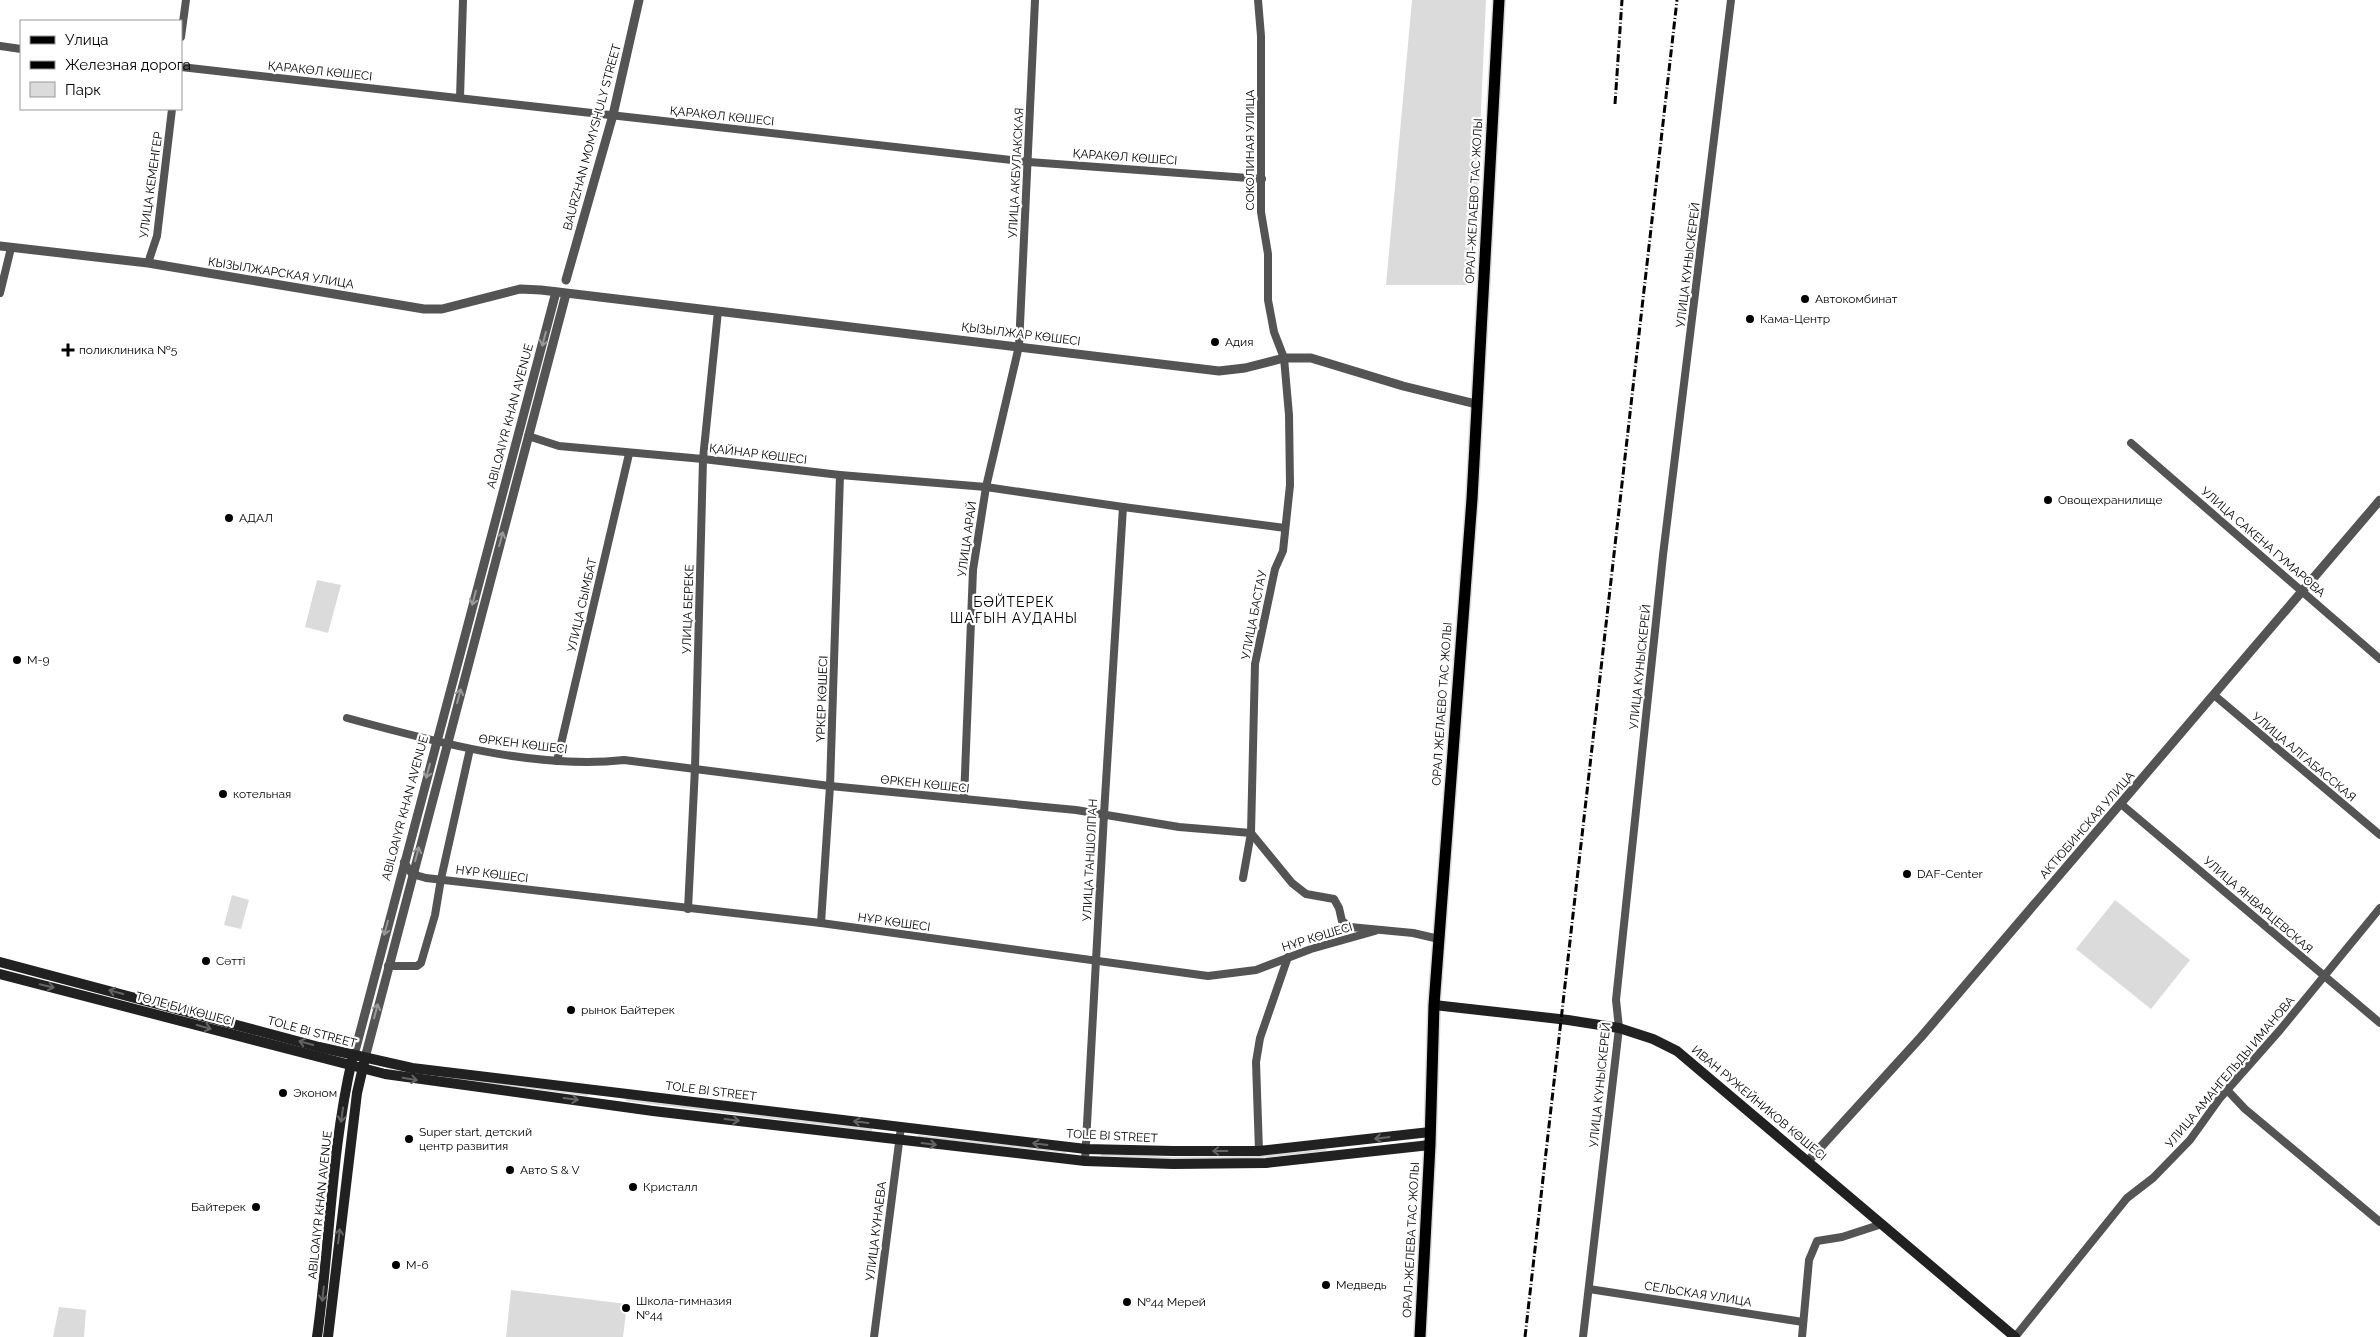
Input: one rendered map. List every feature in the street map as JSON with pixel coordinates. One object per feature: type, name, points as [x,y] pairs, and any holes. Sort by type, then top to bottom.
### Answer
[{"type":"main road","name":"ОРАЛ-ЖЕЛАЕВО ТАС ЖОЛЫ","points":[[1476,404],[1499,0]]},
{"type":"main road","name":"ОРАЛ ЖЕЛАЕВО ТАС ЖОЛЫ","points":[[1434,1005],[1472,499],[1476,404]]},
{"type":"main road","name":"TOLE BI STREET","points":[[0,962],[354,1056],[412,1068],[901,1127],[1086,1148],[1259,1151],[1430,1132]]},
{"type":"main road","name":"ТӨЛЕ БИ КӨШЕСІ","points":[[0,974],[362,1069]]},
{"type":"main road","name":"ИВАН РУЖЕЙНИКОВ КӨШЕСІ","points":[[1434,1005],[1568,1020],[1619,1028],[1653,1039],[1678,1051],[2015,1337]]},
{"type":"main road","points":[[1430,1145],[1434,1005]]},
{"type":"main road","name":"ABILQAIYR KHAN AVENUE","points":[[317,1337],[336,1157],[354,1056]]},
{"type":"main road","name":"ABILQAIYR KHAN AVENUE","points":[[328,1337],[357,1093],[365,1058]]},
{"type":"main road","name":"TOLE BI STREET","points":[[362,1069],[419,1080],[899,1140],[1085,1161],[1173,1164],[1266,1164],[1430,1145]]},
{"type":"main road","name":"ОРАЛ-ЖЕЛЕВА ТАС ЖОЛЫ","points":[[1420,1337],[1430,1145]]},
{"type":"street","points":[[182,30],[186,0]]},
{"type":"street","points":[[460,98],[462,0]]},
{"type":"street","name":"BAURZHAN MOMYSHULY STREET","points":[[566,280],[613,115],[639,0]]},
{"type":"street","name":"УЛИЦА АКБУЛАКСКАЯ","points":[[1019,346],[1035,0]]},
{"type":"street","name":"СОКОЛИНАЯ УЛИЦА","points":[[1258,0],[1261,36],[1261,212],[1268,254],[1268,300],[1274,332],[1284,358]]},
{"type":"street","name":"УЛИЦА КУНЫСКЕРЕЙ","points":[[1583,1337],[1619,1028],[1616,1000],[1663,554],[1731,0]]},
{"type":"street","points":[[0,46],[20,49]]},
{"type":"street","name":"ҚАРАКӨЛ КӨШЕСІ","points":[[182,68],[1029,162],[1262,179]]},
{"type":"street","name":"УЛИЦА КЕМЕНГЕР","points":[[148,263],[157,236],[172,110]]},
{"type":"street","name":"КЫЗЫЛЖАРСКАЯ УЛИЦА","points":[[0,246],[148,263],[424,309],[442,310],[520,289],[556,292]]},
{"type":"street","points":[[0,293],[11,248]]},
{"type":"street","points":[[556,292],[566,280]]},
{"type":"street","points":[[566,280],[566,294]]},
{"type":"street","name":"ҚЫЗЫЛЖАР КӨШЕСІ","points":[[556,292],[1219,371],[1245,368],[1284,358],[1311,358],[1403,386],[1476,404]]},
{"type":"street","name":"ABILQAIYR KHAN AVENUE","points":[[354,1056],[556,292]]},
{"type":"street","name":"ABILQAIYR KHAN AVENUE","points":[[365,1058],[566,294]]},
{"type":"street","name":"УЛИЦА БЕРЕКЕ","points":[[688,908],[695,768],[703,459],[718,311]]},
{"type":"street","name":"УЛИЦА АРАЙ","points":[[964,799],[973,570],[986,487],[1019,346]]},
{"type":"street","name":"УЛИЦА БАСТАУ","points":[[1242,878],[1251,833],[1255,664],[1275,569],[1283,551],[1290,485],[1290,416],[1284,358]]},
{"type":"street","name":"ҚАЙНАР КӨШЕСІ","points":[[528,436],[559,446],[629,454],[703,459],[840,475],[986,487],[1123,508],[1285,528]]},
{"type":"street","name":"УЛИЦА САКЕНА ГУМАРОВА","points":[[2131,443],[2380,659]]},
{"type":"street","name":"УЛИЦА СЫМБАТ","points":[[557,761],[629,454]]},
{"type":"street","name":"ҮРКЕР КӨШЕСІ","points":[[821,923],[830,786],[840,475]]},
{"type":"street","name":"АКТЮБИНСКАЯ УЛИЦА","points":[[1808,1161],[1921,1037],[2380,500]]},
{"type":"street","name":"УЛИЦА ТАНШОЛПАН","points":[[1085,1161],[1123,508]]},
{"type":"street","name":"УЛИЦА АЛГАБАССКАЯ","points":[[2214,695],[2380,835]]},
{"type":"street","name":"ӨРКЕН КӨШЕСІ","points":[[347,718],[470,749],[557,761],[602,763],[624,760],[830,786],[1104,814],[1179,827],[1251,833]]},
{"type":"street","points":[[388,966],[417,966],[421,963],[435,915],[440,879],[470,749]]},
{"type":"street","name":"УЛИЦА ЯНВАРЦЕВСКАЯ","points":[[2121,804],[2380,1023]]},
{"type":"street","points":[[1251,833],[1292,883],[1306,894],[1334,899],[1339,908],[1342,921],[1350,927],[1382,929],[1439,939]]},
{"type":"street","points":[[404,862],[412,874]]},
{"type":"street","name":"НҰР КӨШЕСІ","points":[[412,874],[440,879],[821,923],[1208,976],[1256,970],[1288,957],[1382,929]]},
{"type":"street","name":"УЛИЦА АМАНГЕЛЬДЫ ИМАНОВА","points":[[2015,1337],[2127,1198],[2153,1178],[2190,1140],[2220,1098],[2228,1091],[2380,908]]},
{"type":"street","points":[[1259,1151],[1256,1062],[1260,1038],[1288,957]]},
{"type":"street","points":[[2228,1091],[2245,1109],[2380,1222]]},
{"type":"street","name":"УЛИЦА КУНАЕВА","points":[[874,1337],[901,1127]]},
{"type":"street","points":[[1802,1337],[1809,1260],[1817,1241],[1882,1224]]},
{"type":"street","name":"СЕЛЬСКАЯ УЛИЦА","points":[[1589,1289],[1803,1322]]},
{"type":"green space","points":[[1412,0],[1486,0],[1473,285],[1386,285]]},
{"type":"green space","points":[[317,580],[341,585],[328,633],[305,627]]},
{"type":"green space","points":[[232,895],[249,900],[241,929],[224,925]]},
{"type":"green space","points":[[2115,900],[2190,960],[2151,1009],[2076,949]]},
{"type":"green space","points":[[446,1076],[588,1093],[588,1096],[446,1078]]},
{"type":"green space","points":[[626,1098],[872,1128],[872,1131],[626,1101]]},
{"type":"green space","points":[[918,1135],[1066,1151],[1066,1153],[918,1137]]},
{"type":"green space","points":[[1326,1149],[1326,1151],[1260,1158],[1173,1159],[1101,1156],[1101,1154],[1173,1157],[1259,1156]]},
{"type":"green space","points":[[511,1290],[627,1304],[623,1337],[506,1337]]},
{"type":"green space","points":[[59,1307],[86,1310],[84,1337],[53,1337]]},
{"type":"railway","points":[[1615,104],[1622,0]]},
{"type":"railway","points":[[1525,1337],[1677,0]]},
{"type":"place","name":"Автокомбинат","points":[[1805,299]]},
{"type":"place","name":"Кама-Центр","points":[[1750,319]]},
{"type":"place","name":"Адия","points":[[1215,342]]},
{"type":"place","name":"поликлиника №5","points":[[68,350]]},
{"type":"place","name":"Овощехранилище","points":[[2048,500]]},
{"type":"place","name":"АДАЛ","points":[[229,518]]},
{"type":"place","name":"M-9","points":[[17,660]]},
{"type":"place","name":"котельная","points":[[223,794]]},
{"type":"place","name":"DAF-Center","points":[[1907,874]]},
{"type":"place","name":"Cәтті","points":[[206,961]]},
{"type":"place","name":"рынок Байтерек","points":[[571,1010]]},
{"type":"place","name":"Эконом","points":[[283,1093]]},
{"type":"place","name":"Super start, детский центр развития","points":[[409,1139]]},
{"type":"place","name":"Авто S & V","points":[[510,1170]]},
{"type":"place","name":"Кристалл","points":[[633,1187]]},
{"type":"place","name":"Байтерек","points":[[256,1207]]},
{"type":"place","name":"M-6","points":[[396,1265]]},
{"type":"place","name":"Медведь","points":[[1326,1285]]},
{"type":"place","name":"№44 Мерей","points":[[1127,1302]]},
{"type":"place","name":"Школа-гимназия №44","points":[[626,1308]]},
{"type":"district","name":"БӘЙТЕРЕК ШАҒЫН АУДАНЫ","points":[[1014,610]]}]
